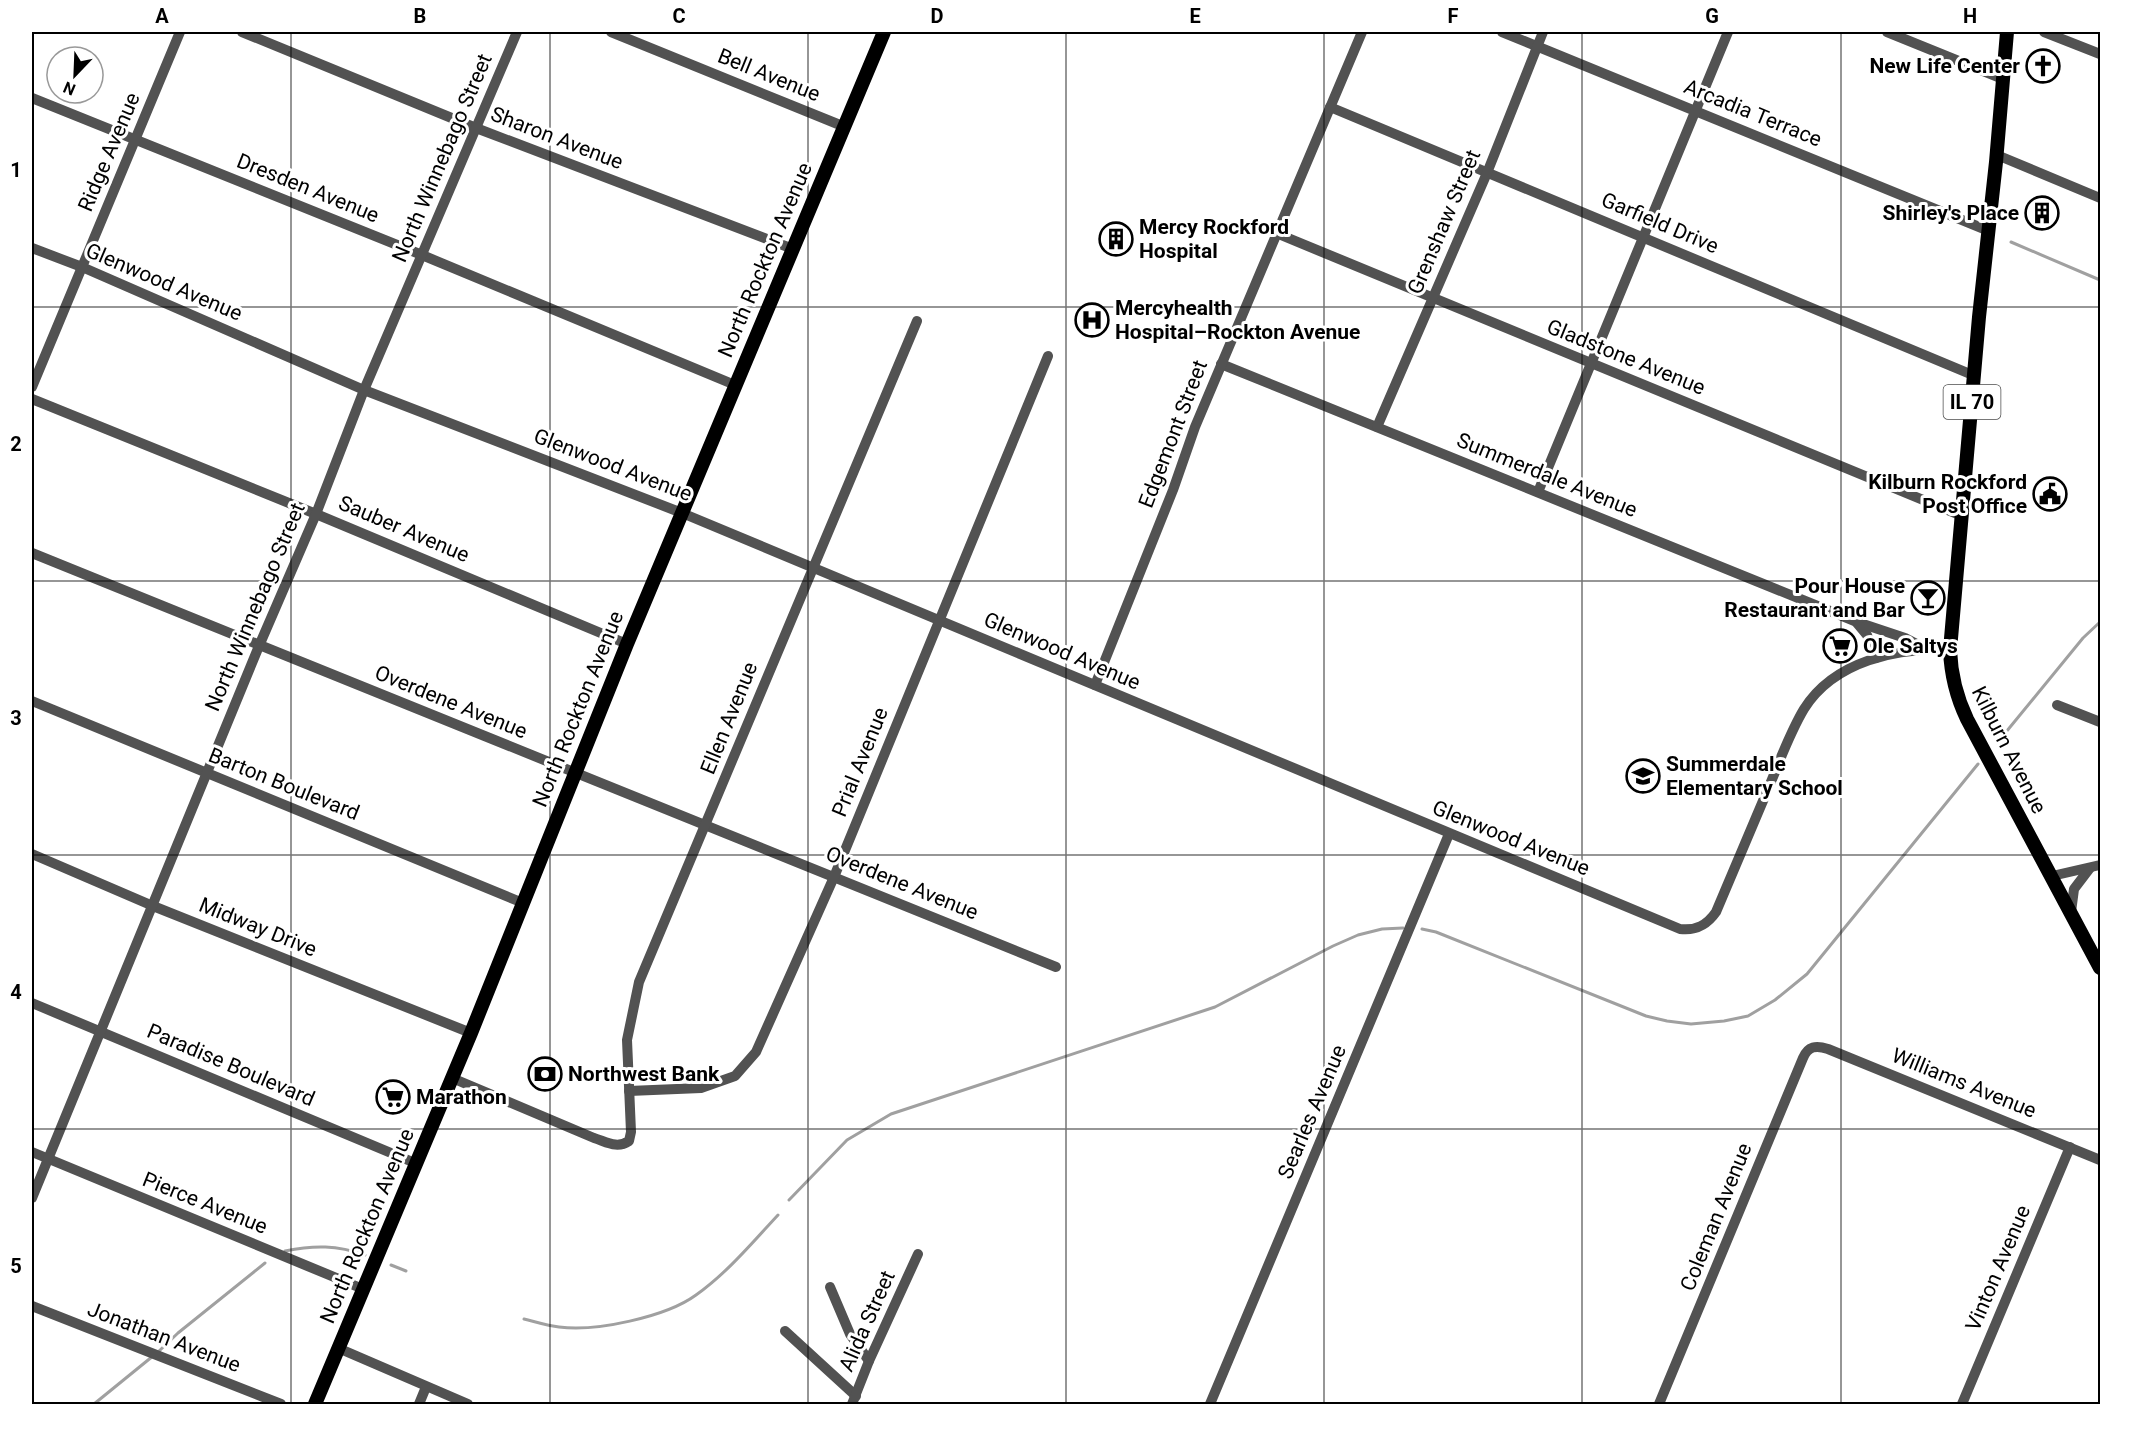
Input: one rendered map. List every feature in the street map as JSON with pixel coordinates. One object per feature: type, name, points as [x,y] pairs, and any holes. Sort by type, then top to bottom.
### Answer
[{"type":"main road","name":"North Rockton Avenue","points":[[315,1404],[471,1033],[627,644],[884,32]]},
{"type":"main road","name":"Kilburn Avenue","points":[[2007,32],[1950,650],[1951,670],[1960,704],[2100,968]]},
{"type":"street","name":"Ridge Avenue","points":[[32,387],[180,32]]},
{"type":"street","name":"Sharon Avenue","points":[[242,32],[476,128],[793,249]]},
{"type":"street","name":"North Winnebago Street","points":[[32,1198],[99,1031],[316,514],[364,390],[517,32]]},
{"type":"street","name":"Bell Avenue","points":[[611,32],[845,127]]},
{"type":"street","name":"Edgemont Street","points":[[1095,685],[1221,364],[1362,32]]},
{"type":"street","name":"Arcadia Terrace","points":[[1502,32],[1989,231]]},
{"type":"street","name":"Grenshaw Street","points":[[1377,427],[1487,173],[1543,32]]},
{"type":"street","points":[[1538,492],[1728,32]]},
{"type":"street","points":[[1887,32],[2003,78]]},
{"type":"street","points":[[2044,32],[2100,54]]},
{"type":"street","name":"Dresden Avenue","points":[[32,98],[423,255],[735,385]]},
{"type":"street","name":"Garfield Drive","points":[[1330,107],[1975,376]]},
{"type":"street","points":[[1997,155],[2100,198]]},
{"type":"street","name":"Gladstone Avenue","points":[[1276,233],[1962,516]]},
{"type":"street","name":"Glenwood Avenue","points":[[32,248],[82,267],[364,390],[682,513],[1668,925],[1689,930],[1709,922],[1716,912],[1803,710],[1812,698],[1839,675],[1876,658],[1925,648],[1950,650]]},
{"type":"street","name":"Ellen Avenue","points":[[452,1078],[605,1142],[623,1145],[629,1141],[631,1132],[627,1040],[639,982],[917,321]]},
{"type":"street","name":"Prial Avenue","points":[[629,1091],[701,1088],[735,1076],[756,1052],[834,878],[1048,356]]},
{"type":"street","name":"Summerdale Avenue","points":[[1221,364],[1925,648]]},
{"type":"street","name":"Sauber Avenue","points":[[32,399],[627,644]]},
{"type":"street","name":"Overdene Avenue","points":[[32,553],[1056,967]]},
{"type":"street","points":[[1857,622],[1867,635],[1876,658]]},
{"type":"street","name":"Barton Boulevard","points":[[32,701],[523,903]]},
{"type":"street","points":[[2057,705],[2100,722]]},
{"type":"street","name":"Searles Avenue","points":[[1210,1404],[1449,834]]},
{"type":"street","name":"Midway Drive","points":[[32,854],[153,906],[471,1033]]},
{"type":"street","points":[[2052,876],[2095,867]]},
{"type":"street","points":[[2071,912],[2074,889],[2095,867]]},
{"type":"street","name":"Paradise Boulevard","points":[[32,1003],[415,1163]]},
{"type":"street","name":"Williams Avenue","points":[[1812,1047],[1828,1049],[2100,1160]]},
{"type":"street","name":"Coleman Avenue","points":[[1659,1404],[1803,1058],[1807,1050],[1812,1047]]},
{"type":"street","name":"Vinton Avenue","points":[[1962,1404],[2070,1147]]},
{"type":"street","name":"Pierce Avenue","points":[[32,1152],[363,1289]]},
{"type":"street","name":"Alida Street","points":[[854,1400],[869,1361],[918,1254]]},
{"type":"street","points":[[830,1287],[850,1334],[869,1361]]},
{"type":"street","name":"Jonathan Avenue","points":[[32,1306],[281,1404]]},
{"type":"street","points":[[785,1331],[854,1400]]},
{"type":"street","points":[[338,1348],[468,1404]]},
{"type":"street","points":[[419,1404],[426,1387]]},
{"type":"waterway","points":[[2011,242],[2100,280]]},
{"type":"waterway","points":[[1997,743],[2083,638],[2100,622]]},
{"type":"waterway","points":[[1422,929],[1436,932],[1646,1016],[1691,1024],[1748,1016],[1775,1000],[1807,974],[1978,764]]},
{"type":"waterway","points":[[789,1200],[847,1140],[891,1114],[1215,1007],[1358,935],[1382,929],[1403,928]]},
{"type":"waterway","points":[[524,1319],[559,1327],[591,1327],[630,1321],[667,1310],[696,1295],[718,1277],[778,1215]]},
{"type":"waterway","points":[[285,1251],[325,1247],[345,1249],[365,1255]]},
{"type":"waterway","points":[[158,1352],[178,1333],[265,1263]]},
{"type":"waterway","points":[[391,1265],[406,1271]]},
{"type":"waterway","points":[[94,1404],[153,1356]]},
{"type":"place","name":"New Life Center","points":[[2043,66]]},
{"type":"place","name":"Shirley's Place","points":[[2042,213]]},
{"type":"place","name":"Mercy Rockford Hospital","points":[[1116,239]]},
{"type":"place","name":"Mercyhealth Hospital–Rockton Avenue","points":[[1092,320]]},
{"type":"place","name":"Kilburn Rockford Post Office","points":[[2050,494]]},
{"type":"place","name":"Pour House Restaurant and Bar","points":[[1928,598]]},
{"type":"place","name":"Ole Saltys","points":[[1840,646]]},
{"type":"place","name":"Summerdale Elementary School","points":[[1643,776]]},
{"type":"place","name":"Northwest Bank","points":[[545,1074]]},
{"type":"place","name":"Marathon","points":[[393,1097]]}]
